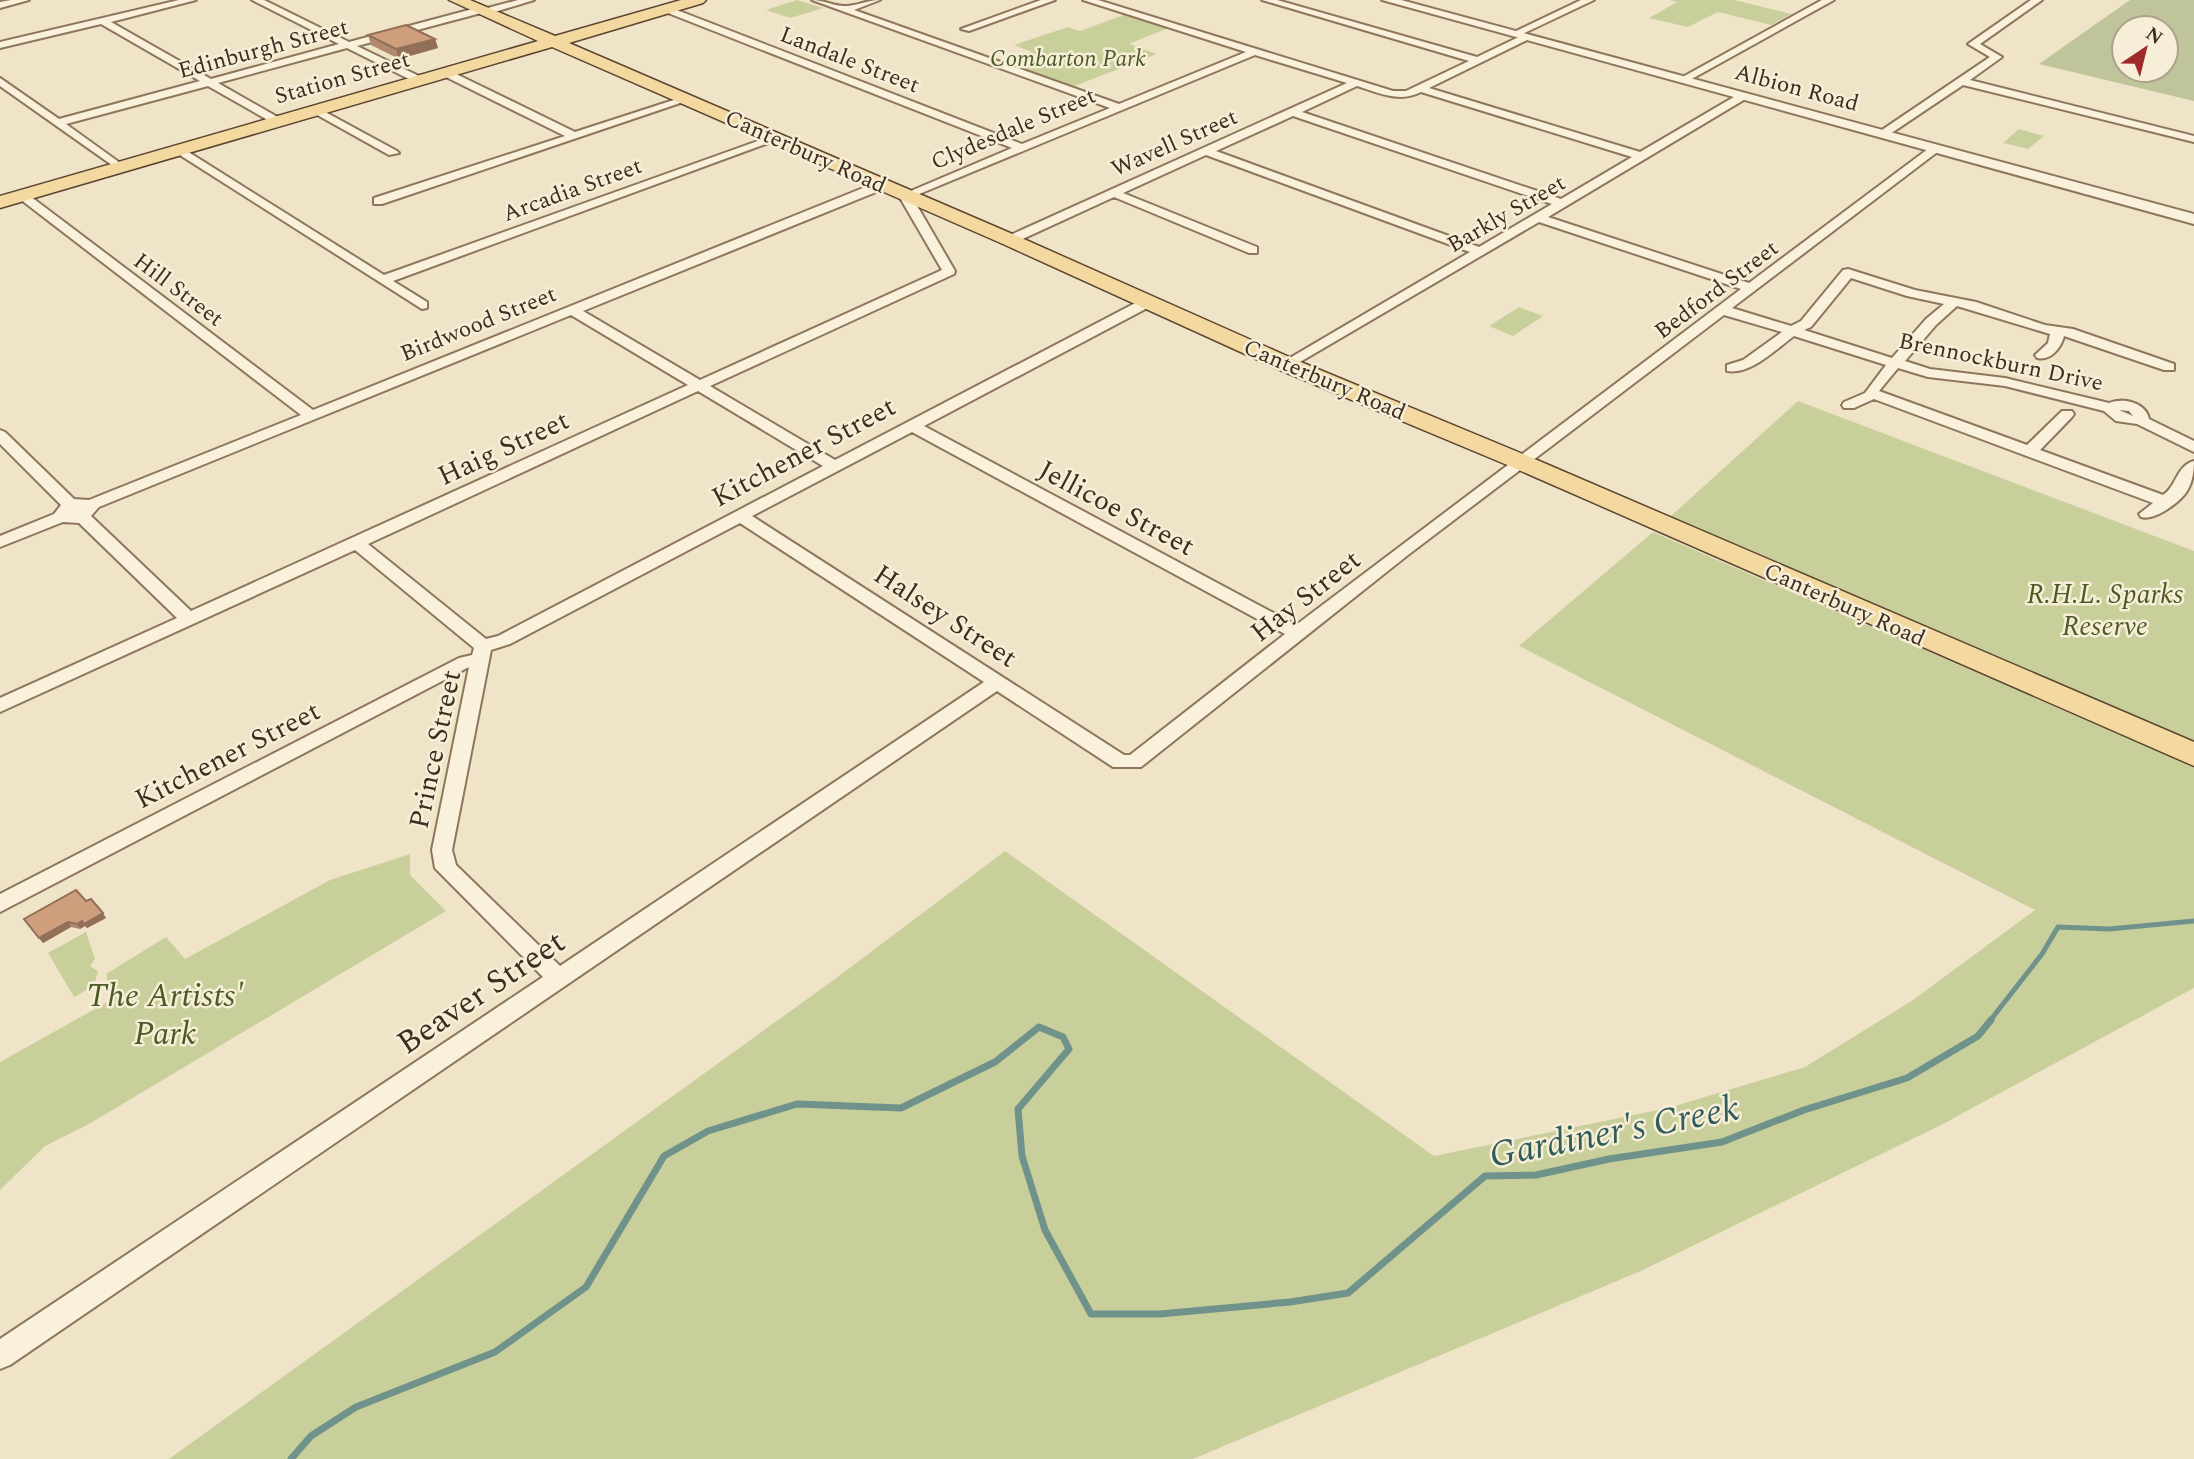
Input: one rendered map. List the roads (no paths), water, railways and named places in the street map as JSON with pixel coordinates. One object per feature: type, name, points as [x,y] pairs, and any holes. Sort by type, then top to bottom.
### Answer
[{"type":"main road","name":"Canterbury Road","points":[[457,0],[1010,240],[1289,365],[1521,462],[2194,755]]},
{"type":"main road","name":"Station Street","points":[[0,202],[698,0]]},
{"type":"street","points":[[0,5],[24,0]]},
{"type":"street","points":[[0,45],[191,0]]},
{"type":"street","points":[[257,0],[419,80]]},
{"type":"street","name":"Edinburgh Street","points":[[56,123],[529,0]]},
{"type":"street","points":[[817,0],[1118,107]]},
{"type":"street","points":[[844,10],[875,0]]},
{"type":"street","points":[[966,29],[1051,0]]},
{"type":"street","points":[[1088,0],[1402,95],[1477,60],[1589,0]]},
{"type":"street","points":[[1267,0],[1477,60]]},
{"type":"street","points":[[1684,79],[1829,0]]},
{"type":"street","points":[[1883,134],[1964,82],[1997,57],[1973,44],[2037,0]]},
{"type":"street","name":"Albion Road","points":[[1396,1],[2194,219]]},
{"type":"street","name":"Landale Street","points":[[666,9],[1020,147]]},
{"type":"street","points":[[103,21],[277,121]]},
{"type":"street","name":"Clydesdale Street","points":[[905,195],[1254,52]]},
{"type":"street","points":[[446,73],[574,136]]},
{"type":"street","points":[[0,81],[119,167]]},
{"type":"street","points":[[1964,82],[2194,139]]},
{"type":"street","name":"Wavell Street","points":[[1010,240],[1356,83]]},
{"type":"street","points":[[1419,88],[1642,156]]},
{"type":"street","name":"Barkly Street","points":[[1289,365],[1743,96]]},
{"type":"street","points":[[378,201],[687,99]]},
{"type":"street","points":[[316,110],[393,153]]},
{"type":"street","points":[[1292,112],[1564,204]]},
{"type":"street","name":"Arcadia Street","points":[[383,280],[776,138]]},
{"type":"street","name":"Bedford Street","points":[[1521,462],[1936,148]]},
{"type":"street","points":[[178,150],[422,305]]},
{"type":"street","points":[[1205,151],[1482,252]]},
{"type":"street","name":"Birdwood Street","points":[[0,542],[882,185]]},
{"type":"street","points":[[1113,192],[1253,250]]},
{"type":"street","name":"Hill Street","points":[[22,195],[311,415]]},
{"type":"street","name":"Haig Street","points":[[0,706],[949,271],[905,195]]},
{"type":"street","points":[[1540,218],[1751,288]]},
{"type":"street","points":[[1732,368],[1748,363],[1806,324],[1848,273],[1912,293],[2058,331],[2168,367]]},
{"type":"street","name":"Kitchener Street","points":[[0,904],[1148,302]]},
{"type":"street","points":[[1874,394],[1871,391],[1876,383],[1954,302]]},
{"type":"street","points":[[572,310],[834,466]]},
{"type":"street","name":"Brennockburn Drive","points":[[1723,310],[1928,373],[2017,385],[2110,408],[2116,405],[2133,407],[2143,414],[2140,420],[2194,447]]},
{"type":"street","points":[[2042,355],[2055,345],[2058,331]]},
{"type":"street","points":[[1849,405],[1874,394],[2029,452],[2179,497]]},
{"type":"street","points":[[2029,452],[2067,414]]},
{"type":"street","name":"Jellicoe Street","points":[[911,425],[1298,634]]},
{"type":"street","points":[[0,435],[189,620]]},
{"type":"street","name":"Hay Street","points":[[1120,762],[1134,762],[1521,462]]},
{"type":"street","points":[[2147,514],[2179,497],[2186,472],[2194,466]]},
{"type":"street","name":"Halsey Street","points":[[741,516],[1120,762]]},
{"type":"street","name":"Prince Street","points":[[357,543],[482,653],[442,850],[444,859],[446,867],[559,979]]},
{"type":"street","name":"Beaver Street","points":[[0,1355],[998,682]]},
{"type":"waterway","name":"Gardiner's Creek","points":[[1989,1022],[2042,954],[2058,927],[2109,929],[2194,921]]},
{"type":"waterway","name":"Gardiner's Creek","points":[[291,1459],[311,1436],[356,1407],[495,1352],[586,1287],[664,1156],[708,1131],[797,1104],[901,1108],[995,1062],[1039,1027],[1063,1037],[1069,1049],[1018,1109],[1022,1156],[1045,1230],[1091,1314],[1160,1314],[1290,1302],[1348,1293],[1485,1176],[1536,1175],[1609,1159],[1722,1142],[1804,1110],[1907,1078],[1978,1036],[1991,1020]]},
{"type":"park label","name":"Combarton Park","points":[[1068,58]]},
{"type":"park label","name":"R.H.L. Sparks Reserve","points":[[2105,609]]},
{"type":"park label","name":"The Artists' Park","points":[[165,1013]]}]
